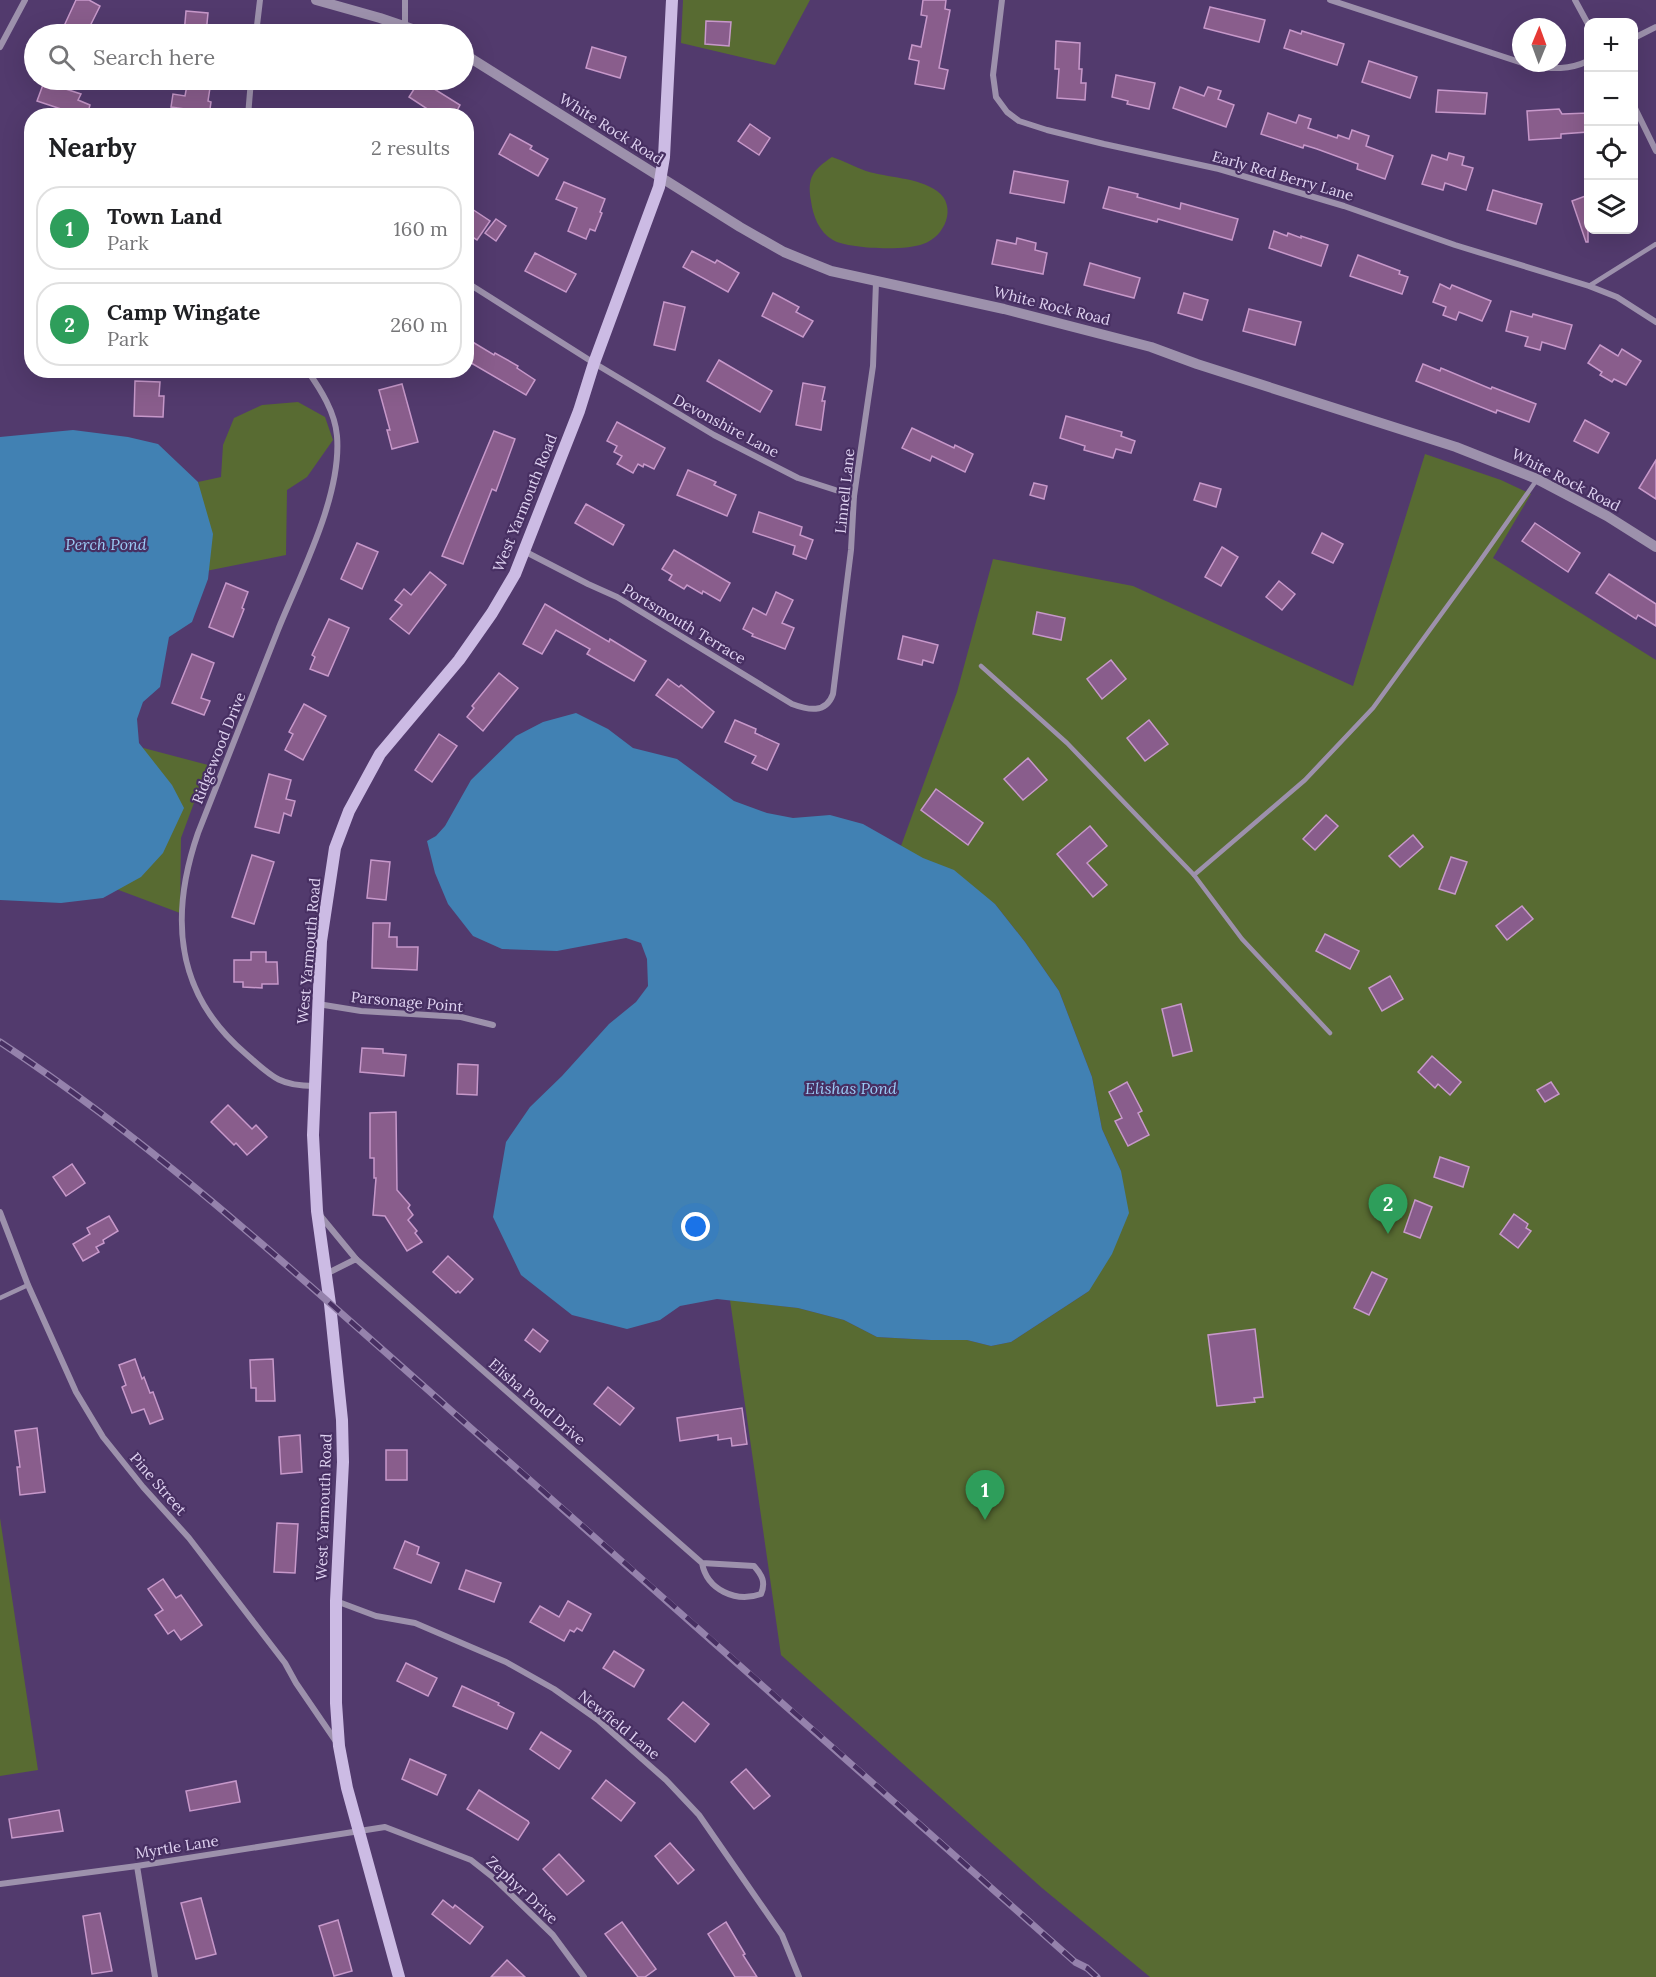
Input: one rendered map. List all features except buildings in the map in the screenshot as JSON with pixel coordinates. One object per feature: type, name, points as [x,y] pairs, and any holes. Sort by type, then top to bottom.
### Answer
[{"type":"main road","name":"West Yarmouth Road","points":[[399,1977],[358,1831],[339,1746],[336,1703],[336,1601],[343,1446],[339,1392],[317,1211],[313,1135],[321,941],[328,889],[335,848],[349,811],[380,754],[459,660],[492,613],[515,574],[579,411],[594,363],[652,210],[661,178],[672,0]]},
{"type":"street","points":[[0,47],[25,0]]},
{"type":"street","points":[[257,24],[260,0]]},
{"type":"street","points":[[316,0],[398,24]]},
{"type":"street","points":[[405,0],[405,24]]},
{"type":"street","name":"Early Red Berry Lane","points":[[1002,0],[993,75],[996,97],[1007,112],[1019,121],[1254,179],[1301,195],[1344,206],[1455,245],[1589,286],[1617,297],[1656,322]]},
{"type":"street","points":[[1330,0],[1532,66],[1553,69],[1570,68],[1584,63]]},
{"type":"street","points":[[1575,0],[1585,18]]},
{"type":"street","points":[[1638,36],[1656,27]]},
{"type":"street","name":"White Rock Road","points":[[474,60],[746,231],[784,252],[831,271],[1004,309],[1151,347],[1197,364],[1436,440],[1537,479],[1607,516],[1656,547]]},
{"type":"street","points":[[249,108],[250,90]]},
{"type":"street","points":[[1638,114],[1656,151]]},
{"type":"street","name":"Linnell Lane","points":[[830,702],[833,694],[851,550],[854,496],[873,366],[876,282]]},
{"type":"street","name":"Devonshire Lane","points":[[474,287],[714,435],[798,478],[854,496]]},
{"type":"street","name":"Ridgewood Drive","points":[[312,378],[323,396],[334,422],[336,453],[332,491],[312,547],[195,840],[186,874],[181,927],[182,944],[191,977],[214,1021],[236,1046],[275,1078],[291,1084],[314,1086]]},
{"type":"street","name":"Portsmouth Terrace","points":[[524,551],[617,597],[792,704],[806,710],[819,710],[830,702]]},
{"type":"street","name":"Parsonage Point","points":[[318,1004],[361,1011],[461,1017],[493,1025]]},
{"type":"street","name":"Elisha Pond Drive","points":[[317,1211],[356,1259],[702,1563],[754,1566],[762,1575],[764,1587],[761,1594],[752,1598],[736,1597],[719,1591],[704,1574],[702,1563]]},
{"type":"street","name":"Pine Street","points":[[0,1212],[28,1285],[76,1392],[103,1437],[143,1487],[189,1538],[285,1663],[339,1746]]},
{"type":"street","points":[[325,1274],[356,1259]]},
{"type":"street","name":"Newfield Lane","points":[[336,1601],[376,1616],[416,1623],[507,1662],[554,1689],[598,1720],[646,1761],[699,1815],[782,1935],[799,1977]]},
{"type":"street","name":"Zephyr Drive","points":[[358,1831],[385,1827],[471,1860],[495,1879],[553,1935],[585,1977]]},
{"type":"street","name":"Myrtle Lane","points":[[0,1884],[136,1866],[358,1831]]},
{"type":"street","points":[[136,1866],[155,1977]]},
{"type":"lane","points":[[1589,286],[1656,244]]},
{"type":"lane","points":[[1194,875],[1305,780],[1373,708],[1537,479]]},
{"type":"lane","points":[[981,666],[1067,743],[1194,875],[1242,939],[1330,1033]]},
{"type":"lane","points":[[0,1298],[28,1285]]},
{"type":"green space","points":[[683,0],[810,0],[775,65],[681,43]]},
{"type":"green space","points":[[832,157],[866,171],[912,180],[937,191],[947,205],[948,213],[943,228],[931,240],[904,248],[864,247],[840,243],[828,237],[813,212],[810,186],[816,170]]},
{"type":"green space","points":[[298,402],[325,417],[333,440],[307,477],[287,490],[286,555],[161,580],[199,485],[198,482],[221,477],[223,445],[234,418],[262,405]]},
{"type":"green space","points":[[1425,454],[1501,480],[1531,494],[1493,558],[1656,660],[1656,1977],[1150,1977],[1042,1888],[781,1655],[730,1300],[798,1308],[844,1320],[877,1337],[967,1340],[991,1346],[1011,1342],[1089,1291],[1121,1171],[1102,1129],[1092,1077],[1059,991],[995,904],[901,846],[957,692],[993,559],[1133,586],[1353,686]]},
{"type":"green space","points":[[136,746],[208,765],[181,838],[180,913],[76,874]]},
{"type":"green space","points":[[0,1518],[38,1770],[0,1776]]},
{"type":"water","name":"Perch Pond","points":[[73,430],[128,437],[158,444],[198,482],[213,534],[208,579],[192,622],[169,637],[160,687],[143,702],[137,719],[139,743],[172,785],[184,808],[163,853],[141,877],[103,898],[61,903],[0,900],[0,437]]},
{"type":"water","name":"Elishas Pond","points":[[576,713],[608,729],[633,748],[677,759],[734,801],[767,813],[793,818],[830,815],[863,824],[923,858],[954,870],[995,904],[1059,991],[1092,1077],[1102,1129],[1121,1171],[1129,1213],[1112,1254],[1089,1291],[1011,1342],[991,1346],[967,1340],[877,1337],[844,1320],[798,1308],[717,1299],[680,1306],[660,1320],[627,1329],[572,1315],[521,1275],[493,1217],[506,1142],[530,1107],[562,1076],[609,1024],[636,1002],[648,986],[647,959],[641,943],[626,938],[557,951],[502,949],[473,936],[448,904],[435,873],[427,841],[436,836],[445,826],[471,780],[516,736],[543,722]]},
{"type":"railway","points":[[0,1042],[117,1126],[229,1216],[1075,1962],[1087,1968],[1097,1977]]},
{"type":"place","name":"Camp Wingate","points":[[1388,1234]]},
{"type":"place","name":"Town Land","points":[[985,1520]]}]
